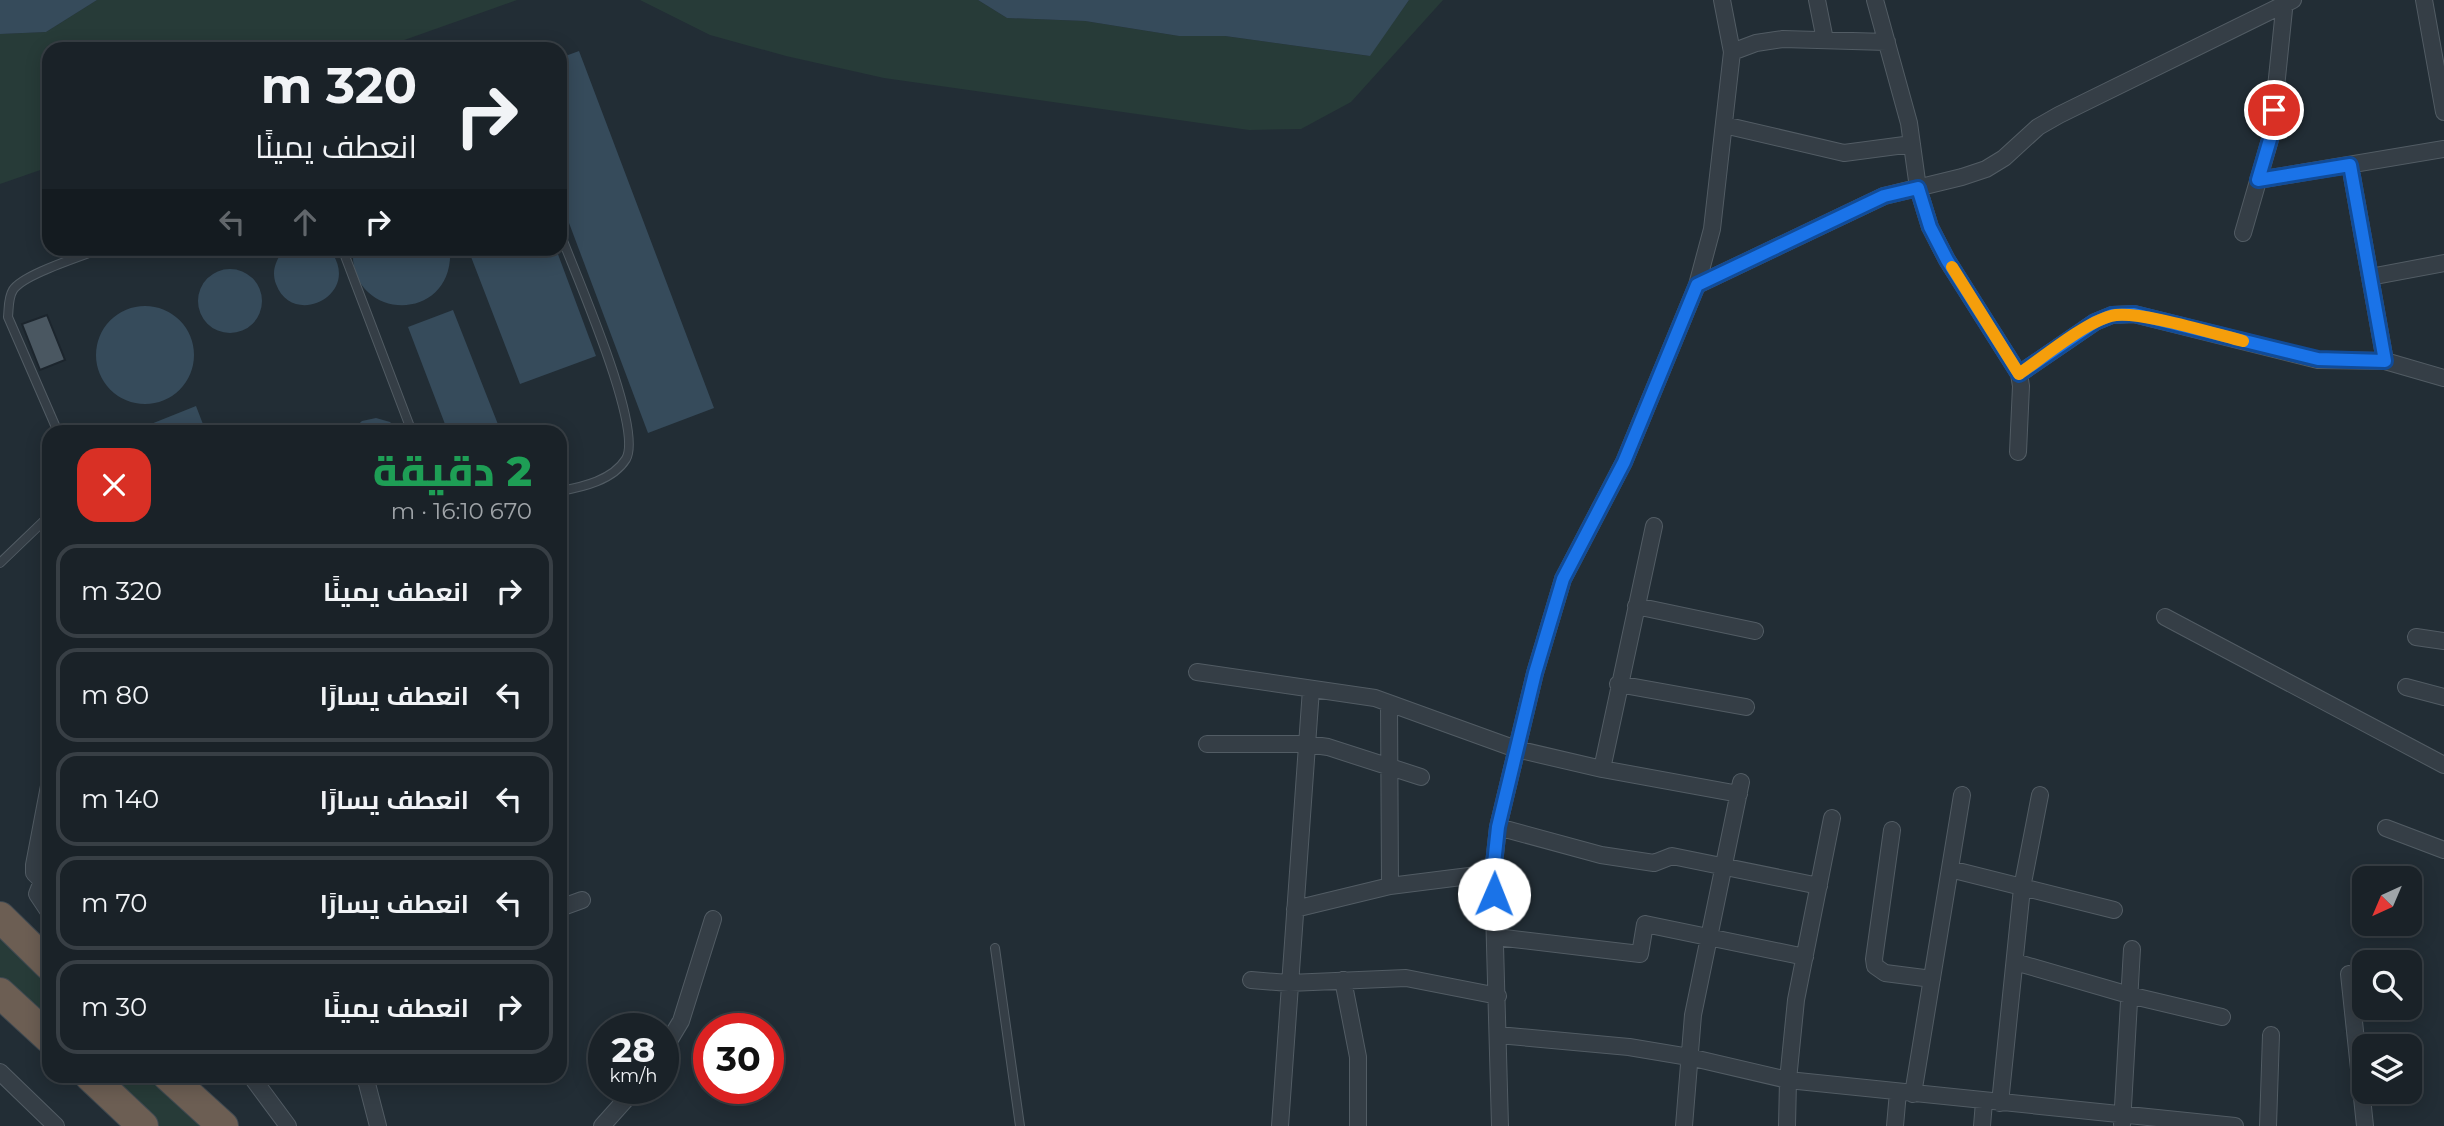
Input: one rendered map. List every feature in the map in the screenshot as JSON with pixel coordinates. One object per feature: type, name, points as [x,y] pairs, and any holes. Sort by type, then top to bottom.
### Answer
[{"type":"highway","points":[[0,917],[42,958]]},
{"type":"highway","points":[[0,993],[42,1032]]},
{"type":"highway","points":[[97,1083],[143,1126]]},
{"type":"highway","points":[[176,1083],[223,1126]]},
{"type":"street","points":[[1500,1126],[1493,873],[1498,827],[1535,673],[1563,579],[1624,462],[1697,285],[1712,229],[1732,52],[1722,0]]},
{"type":"street","points":[[1816,0],[1825,40]]},
{"type":"street","points":[[1875,0],[1909,123],[1918,188],[1930,227],[1947,260],[2019,374],[2021,386],[2018,452]]},
{"type":"street","points":[[2424,0],[2444,112]]},
{"type":"street","points":[[2243,233],[2271,136],[2284,1]]},
{"type":"street","points":[[1697,285],[1884,196],[1986,169],[2004,158],[2038,127],[2059,115],[2284,1]]},
{"type":"street","points":[[1732,52],[1756,43],[1783,39],[1887,43]]},
{"type":"street","points":[[1724,125],[1844,153],[1912,144]]},
{"type":"street","points":[[2258,180],[2444,149]]},
{"type":"street","points":[[2350,165],[2385,361]]},
{"type":"street","points":[[2370,277],[2444,263]]},
{"type":"street","points":[[2019,374],[2095,322],[2112,315],[2134,314],[2318,359],[2385,361],[2444,377]]},
{"type":"street","points":[[1602,769],[1618,684],[1654,526]]},
{"type":"street","points":[[1636,606],[1755,631]]},
{"type":"street","points":[[2165,617],[2444,765]]},
{"type":"street","points":[[2416,637],[2444,641]]},
{"type":"street","points":[[1197,672],[1375,698],[1516,749],[1602,769],[1740,788],[1693,1015],[1684,1126]]},
{"type":"street","points":[[1618,684],[1746,707]]},
{"type":"street","points":[[2406,687],[2444,698]]},
{"type":"street","points":[[1280,1126],[1311,688]]},
{"type":"street","points":[[1390,703],[1390,886]]},
{"type":"street","points":[[1207,744],[1307,744],[1328,747],[1421,777]]},
{"type":"street","points":[[1982,1126],[1992,1102],[2015,962],[2022,887],[2040,794]]},
{"type":"street","points":[[1895,1126],[1932,979],[1962,795]]},
{"type":"street","points":[[1787,1126],[1788,1080],[1796,1000],[1832,818]]},
{"type":"street","points":[[42,823],[34,865],[37,878],[42,879]]},
{"type":"street","points":[[1498,827],[1601,855],[1654,863],[1672,856],[1819,886]]},
{"type":"street","points":[[2386,828],[2444,850]]},
{"type":"street","points":[[1892,830],[1875,966],[1885,973],[1932,979]]},
{"type":"street","points":[[1950,869],[2114,910]]},
{"type":"street","points":[[1295,909],[1390,886],[1493,873]]},
{"type":"street","points":[[42,886],[37,894],[42,902]]},
{"type":"street","points":[[567,905],[582,900]]},
{"type":"street","points":[[679,1024],[713,919]]},
{"type":"street","points":[[1496,937],[1640,954],[1645,924],[1805,957]]},
{"type":"street","points":[[2122,1120],[2132,949]]},
{"type":"street","points":[[2015,962],[2129,995],[2222,1017]]},
{"type":"street","points":[[2349,974],[2365,1126]]},
{"type":"street","points":[[1251,980],[1289,983],[1406,978],[1498,996]]},
{"type":"street","points":[[1343,980],[1358,1057],[1358,1126]]},
{"type":"street","points":[[1498,1035],[1629,1047],[1689,1057],[1788,1080],[1992,1102],[2122,1120],[2235,1126]]},
{"type":"street","points":[[2268,1126],[2271,1035]]},
{"type":"street","points":[[0,1072],[56,1126]]},
{"type":"street","points":[[256,1083],[288,1126]]},
{"type":"street","points":[[367,1083],[378,1126]]},
{"type":"street","points":[[601,1126],[621,1104]]},
{"type":"lane","points":[[567,252],[626,414],[630,441],[627,458],[614,473],[582,487],[567,490]]},
{"type":"lane","points":[[55,425],[8,317],[9,301],[13,289],[25,278],[81,256]]},
{"type":"lane","points":[[345,256],[409,425]]},
{"type":"lane","points":[[0,563],[42,523]]},
{"type":"lane","points":[[995,948],[1020,1126]]},
{"type":"green space","points":[[97,0],[517,0],[399,42],[42,42],[42,169],[0,184],[0,34],[46,32]]},
{"type":"green space","points":[[640,0],[978,0],[1007,18],[1085,21],[1179,36],[1225,36],[1369,56],[1409,0],[1443,0],[1351,102],[1301,129],[1249,130],[884,78],[786,56],[710,35]]},
{"type":"green space","points":[[0,933],[42,973],[42,1018],[0,979]]},
{"type":"green space","points":[[111,1083],[159,1083],[205,1126],[157,1126]]},
{"type":"water","points":[[0,0],[97,0],[46,32],[0,34]]},
{"type":"water","points":[[978,0],[1409,0],[1370,56],[1225,36],[1179,36],[1085,21],[1007,18]]},
{"type":"water","points":[[579,51],[714,408],[648,433],[567,218],[567,55]]},
{"type":"water","points":[[280,256],[333,256],[338,265],[338,279],[333,292],[310,305],[297,304],[285,298],[276,284],[274,270]]},
{"type":"water","points":[[354,256],[449,256],[447,274],[436,291],[420,302],[402,305],[383,302],[367,291],[356,273]]},
{"type":"water","points":[[471,256],[559,256],[596,356],[520,384]]},
{"type":"water","points":[[224,269],[236,269],[253,278],[260,289],[260,313],[253,324],[236,333],[224,333],[212,328],[203,319],[198,307],[198,295],[203,283],[212,274]]},
{"type":"water","points":[[145,306],[164,310],[180,320],[190,336],[194,355],[190,374],[180,390],[164,400],[145,404],[126,400],[110,390],[100,374],[96,355],[100,336],[110,320],[126,310]]},
{"type":"water","points":[[453,310],[498,425],[445,425],[408,327]]},
{"type":"water","points":[[196,406],[203,425],[151,425]]},
{"type":"water","points":[[376,418],[393,425],[358,425],[362,421]]},
{"type":"building","points":[[47,315],[65,360],[40,370],[22,324]]},
{"type":"slow traffic","points":[[1952,267],[2019,374],[2095,322],[2112,315],[2134,314],[2243,341]]},
{"type":"route","points":[[1494,894],[1493,873],[1498,827],[1535,673],[1563,579],[1624,462],[1697,285],[1884,196],[1918,188],[1930,227],[1947,260],[2019,374],[2095,322],[2112,315],[2134,314],[2318,359],[2385,361],[2350,165],[2258,180],[2271,136],[2274,110]]}]
